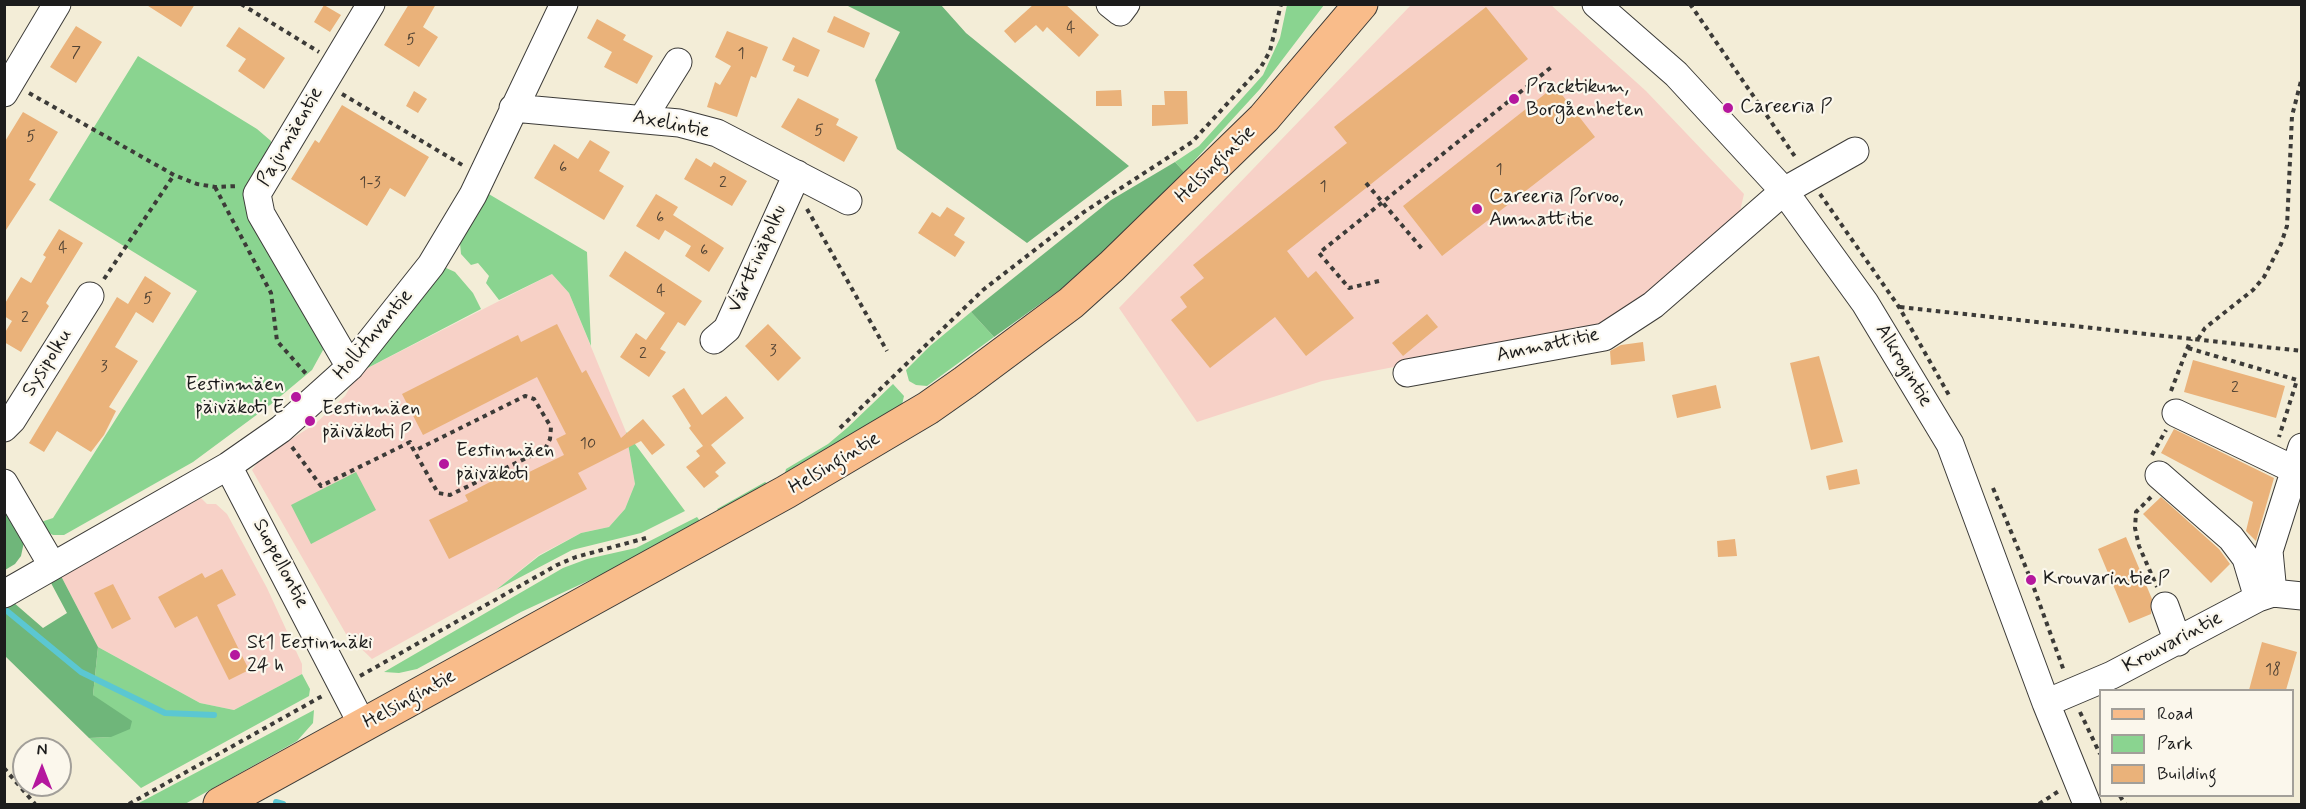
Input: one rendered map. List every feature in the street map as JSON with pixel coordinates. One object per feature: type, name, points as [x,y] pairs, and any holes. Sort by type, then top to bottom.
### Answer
[{"type":"main road","name":"Helsingintie","points":[[220,804],[786,492],[928,408],[1071,303],[1112,266],[1264,118],[1361,4]]},
{"type":"street","points":[[8,88],[57,4]]},
{"type":"street","name":"Pajumäentie","points":[[350,367],[261,214],[257,194],[371,4]]},
{"type":"street","name":"Hollituvantie","points":[[4,594],[228,466],[281,429],[350,367],[408,296],[473,195],[564,4]]},
{"type":"street","points":[[1110,4],[1120,12],[1126,4]]},
{"type":"street","name":"Alkrogintie","points":[[1596,4],[1676,74],[1784,191],[1865,303],[1950,444],[2046,703],[2087,804]]},
{"type":"street","points":[[643,118],[678,62]]},
{"type":"street","name":"Axelintie","points":[[513,108],[643,118],[678,123],[717,134],[793,183],[848,201]]},
{"type":"street","name":"Ammattitie","points":[[1407,374],[1604,337],[1653,305],[1784,191],[1855,151]]},
{"type":"street","name":"Värttinäpolku","points":[[714,339],[727,329],[793,183]]},
{"type":"street","name":"Sysipolku","points":[[4,428],[12,420],[90,296]]},
{"type":"street","points":[[2176,413],[2290,459],[2270,551],[2266,596]]},
{"type":"street","name":"Suopellontie","points":[[228,466],[344,684],[363,726]]},
{"type":"street","points":[[2163,478],[2231,538],[2246,558],[2266,596]]},
{"type":"street","points":[[4,483],[52,566]]},
{"type":"street","points":[[2266,596],[2301,597]]},
{"type":"street","name":"Krouvarintie","points":[[2046,703],[2112,675],[2266,596]]},
{"type":"street","points":[[2165,606],[2178,642]]},
{"type":"path","points":[[241,4],[329,72],[468,168]]},
{"type":"path","points":[[837,431],[983,290],[1084,212],[1192,142],[1261,67],[1270,51],[1281,4]]},
{"type":"path","points":[[1379,281],[1349,288],[1319,253],[1381,201],[1554,65]]},
{"type":"path","points":[[2198,339],[2205,328],[2253,290],[2264,277],[2281,244],[2287,226],[2292,116],[2301,77]]},
{"type":"path","points":[[8,88],[174,175],[197,184],[215,187],[262,185]]},
{"type":"path","points":[[90,296],[108,275],[174,175]]},
{"type":"path","points":[[793,183],[887,351]]},
{"type":"path","points":[[1366,183],[1423,250]]},
{"type":"path","points":[[215,187],[271,293],[277,341],[314,383]]},
{"type":"path","points":[[1899,307],[2301,351]]},
{"type":"path","points":[[2188,348],[2296,380],[2290,459]]},
{"type":"path","points":[[287,440],[321,486],[410,442],[414,451],[438,493],[450,495],[545,449],[550,440],[551,427],[534,399],[525,396],[414,451]]},
{"type":"path","points":[[2163,478],[2136,512],[2135,528],[2139,546],[2165,606]]},
{"type":"path","points":[[129,804],[557,565],[654,534]]},
{"type":"path","points":[[4,768],[34,804]]},
{"type":"shaded area","name":"Careeria Porvoo, Ammattitie","points":[[1411,5],[1551,5],[1646,91],[1744,194],[1737,224],[1604,326],[1322,381],[1197,422],[1119,308]]},
{"type":"shaded area","name":"Eestinmäen päiväkoti","points":[[552,274],[569,293],[626,432],[635,484],[625,509],[609,527],[581,533],[539,555],[496,590],[372,659],[346,634],[252,470],[260,459],[315,424],[345,396],[358,373]]},
{"type":"shaded area","points":[[201,498],[207,504],[216,504],[227,514],[267,588],[302,664],[302,674],[234,710],[200,703],[98,647],[61,576]]},
{"type":"green space","points":[[846,5],[941,5],[966,33],[1129,166],[1027,243],[897,149],[875,80],[900,32]]},
{"type":"green space","points":[[1287,5],[1324,5],[1260,89],[1184,172],[1175,162],[1199,146],[1263,75],[1280,38]]},
{"type":"green space","points":[[138,56],[257,129],[271,141],[271,149],[250,178],[248,195],[322,342],[323,350],[312,370],[270,405],[193,462],[64,535],[53,535],[47,532],[41,522],[53,518],[197,291],[49,200]]},
{"type":"green space","points":[[1175,162],[1184,172],[1137,222],[1061,289],[994,337],[971,312],[1111,200]]},
{"type":"green space","points":[[487,193],[587,252],[591,346],[569,293],[552,274],[499,300],[486,283],[489,276],[478,263],[471,265],[461,254],[460,243]]},
{"type":"green space","points":[[444,267],[455,272],[473,293],[481,309],[358,373]]},
{"type":"green space","points":[[971,312],[994,337],[927,386],[916,385],[909,381],[906,370],[930,346]]},
{"type":"green space","points":[[893,384],[904,396],[902,405],[790,473],[785,473],[786,469],[828,444]]},
{"type":"green space","points":[[626,432],[685,511],[641,533],[572,550],[496,590],[539,556],[581,533],[609,527],[625,509],[635,484]]},
{"type":"green space","points":[[356,472],[376,510],[311,544],[291,505]]},
{"type":"green space","points":[[765,482],[768,484],[719,511],[717,509]]},
{"type":"green space","points":[[4,506],[24,542],[21,556],[15,564],[5,570]]},
{"type":"green space","points":[[697,517],[700,521],[646,554],[521,612],[417,669],[399,673],[384,672],[563,568],[587,559],[636,548]]},
{"type":"green space","points":[[61,576],[98,647],[93,695],[132,721],[130,729],[111,737],[89,738],[5,656],[4,607],[13,602],[43,628],[67,613],[51,583]]},
{"type":"green space","points":[[98,647],[200,703],[234,710],[302,674],[310,689],[309,696],[141,788],[89,738],[111,737],[93,695]]},
{"type":"green space","points":[[314,710],[313,723],[297,741],[185,804],[137,804]]},
{"type":"building","points":[[145,4],[195,4],[181,27]]},
{"type":"building","points":[[409,4],[436,4],[423,27],[438,37],[419,67],[384,45]]},
{"type":"building","points":[[1034,4],[1065,4],[1099,35],[1079,57],[1047,27],[1043,32],[1036,25],[1015,43],[1004,31]]},
{"type":"building","points":[[324,5],[341,15],[330,32],[314,22]]},
{"type":"building","points":[[1486,7],[1528,59],[1287,251],[1308,278],[1316,271],[1354,318],[1306,356],[1275,317],[1210,368],[1171,320],[1187,307],[1180,297],[1204,278],[1193,265],[1347,143],[1334,127]]},
{"type":"building","points":[[834,16],[870,33],[864,48],[827,32]]},
{"type":"building","points":[[597,19],[626,35],[623,40],[653,56],[637,84],[604,67],[612,52],[587,38]]},
{"type":"building","points":[[76,26],[102,42],[76,83],[50,67]]},
{"type":"building","points":[[239,27],[285,58],[264,89],[238,71],[246,59],[226,46]]},
{"type":"building","points":[[727,31],[768,47],[756,78],[751,76],[737,117],[707,107],[715,82],[720,85],[731,66],[715,57]]},
{"type":"building","points":[[793,37],[820,50],[808,77],[793,71],[795,66],[782,60]]},
{"type":"building","points":[[1555,86],[1595,137],[1442,256],[1403,206]]},
{"type":"building","points":[[1121,90],[1122,106],[1096,106],[1096,91]]},
{"type":"building","points":[[414,91],[427,99],[418,113],[406,106]]},
{"type":"building","points":[[1164,91],[1187,91],[1188,124],[1152,126],[1152,105],[1165,105]]},
{"type":"building","points":[[798,98],[839,119],[836,125],[858,137],[844,162],[781,127]]},
{"type":"building","points":[[342,105],[429,157],[405,197],[390,188],[367,226],[291,179],[315,140],[319,143]]},
{"type":"building","points":[[23,112],[58,132],[29,180],[36,184],[4,233],[4,143]]},
{"type":"building","points":[[590,140],[610,152],[599,171],[624,186],[604,220],[534,178],[554,144],[578,159]]},
{"type":"building","points":[[696,158],[711,167],[714,162],[747,181],[732,206],[684,179]]},
{"type":"building","points":[[656,194],[678,207],[673,215],[724,248],[709,272],[685,256],[691,246],[665,230],[659,240],[636,226]]},
{"type":"building","points":[[947,207],[965,218],[954,235],[965,242],[955,257],[918,233],[932,212],[940,217]]},
{"type":"building","points":[[59,229],[83,243],[46,303],[49,306],[21,352],[4,342],[4,334],[12,321],[4,316],[4,305],[21,277],[31,283],[46,257],[43,255]]},
{"type":"building","points":[[625,251],[702,301],[685,326],[678,322],[660,349],[666,352],[649,377],[620,357],[636,333],[646,340],[665,313],[609,276]]},
{"type":"building","points":[[145,276],[171,293],[153,323],[136,312],[115,347],[138,361],[109,407],[116,411],[104,435],[91,452],[57,431],[44,452],[29,443],[117,297],[128,304]]},
{"type":"building","points":[[1427,314],[1438,327],[1403,356],[1392,343]]},
{"type":"building","points":[[557,324],[582,373],[586,370],[621,438],[643,419],[665,445],[652,455],[641,441],[578,473],[587,489],[449,559],[429,520],[468,501],[465,495],[517,468],[521,476],[564,455],[556,439],[566,434],[537,377],[423,435],[402,394],[518,335],[521,342]]},
{"type":"building","points":[[768,324],[801,358],[778,381],[745,346]]},
{"type":"building","points":[[1643,342],[1645,361],[1611,365],[1610,351],[1621,345]]},
{"type":"building","points":[[1819,356],[1843,442],[1811,450],[1790,363]]},
{"type":"building","points":[[2193,360],[2285,386],[2276,418],[2184,392]]},
{"type":"building","points":[[1716,385],[1721,408],[1677,418],[1672,395]]},
{"type":"building","points":[[684,388],[702,415],[726,396],[744,418],[711,445],[726,463],[715,472],[719,476],[704,488],[686,467],[700,456],[696,451],[703,446],[689,428],[691,426],[672,396]]},
{"type":"building","points":[[2174,429],[2274,478],[2256,541],[2246,531],[2253,502],[2161,453]]},
{"type":"building","points":[[1857,469],[1860,484],[1829,490],[1826,476]]},
{"type":"building","points":[[2161,497],[2219,549],[2230,564],[2211,583],[2143,514]]},
{"type":"building","points":[[2126,537],[2152,599],[2151,614],[2129,623],[2098,549]]},
{"type":"building","points":[[1735,539],[1737,556],[1718,557],[1717,541]]},
{"type":"building","points":[[222,569],[236,595],[217,605],[249,670],[229,680],[197,616],[175,628],[158,597],[202,573],[205,578]]},
{"type":"building","points":[[113,584],[131,619],[112,629],[94,593]]},
{"type":"building","points":[[2262,642],[2297,652],[2286,689],[2249,689]]},
{"type":"waterway","points":[[7,611],[81,672],[165,713],[214,715]]},
{"type":"waterway","points":[[276,802],[283,804]]},
{"type":"place","name":"Pracktikum, Borgåenheten","points":[[1514,99]]},
{"type":"place","name":"Careeria P","points":[[1728,108]]},
{"type":"place","name":"Careeria Porvoo, Ammattitie","points":[[1477,209]]},
{"type":"place","name":"Eestinmäen päiväkoti E","points":[[296,397]]},
{"type":"place","name":"Eestinmäen päiväkoti P","points":[[310,421]]},
{"type":"place","name":"Eestinmäen päiväkoti","points":[[444,464]]},
{"type":"place","name":"Krouvarintie P","points":[[2031,580]]},
{"type":"place","name":"St1 Eestinmäki 24 h","points":[[235,655]]}]
